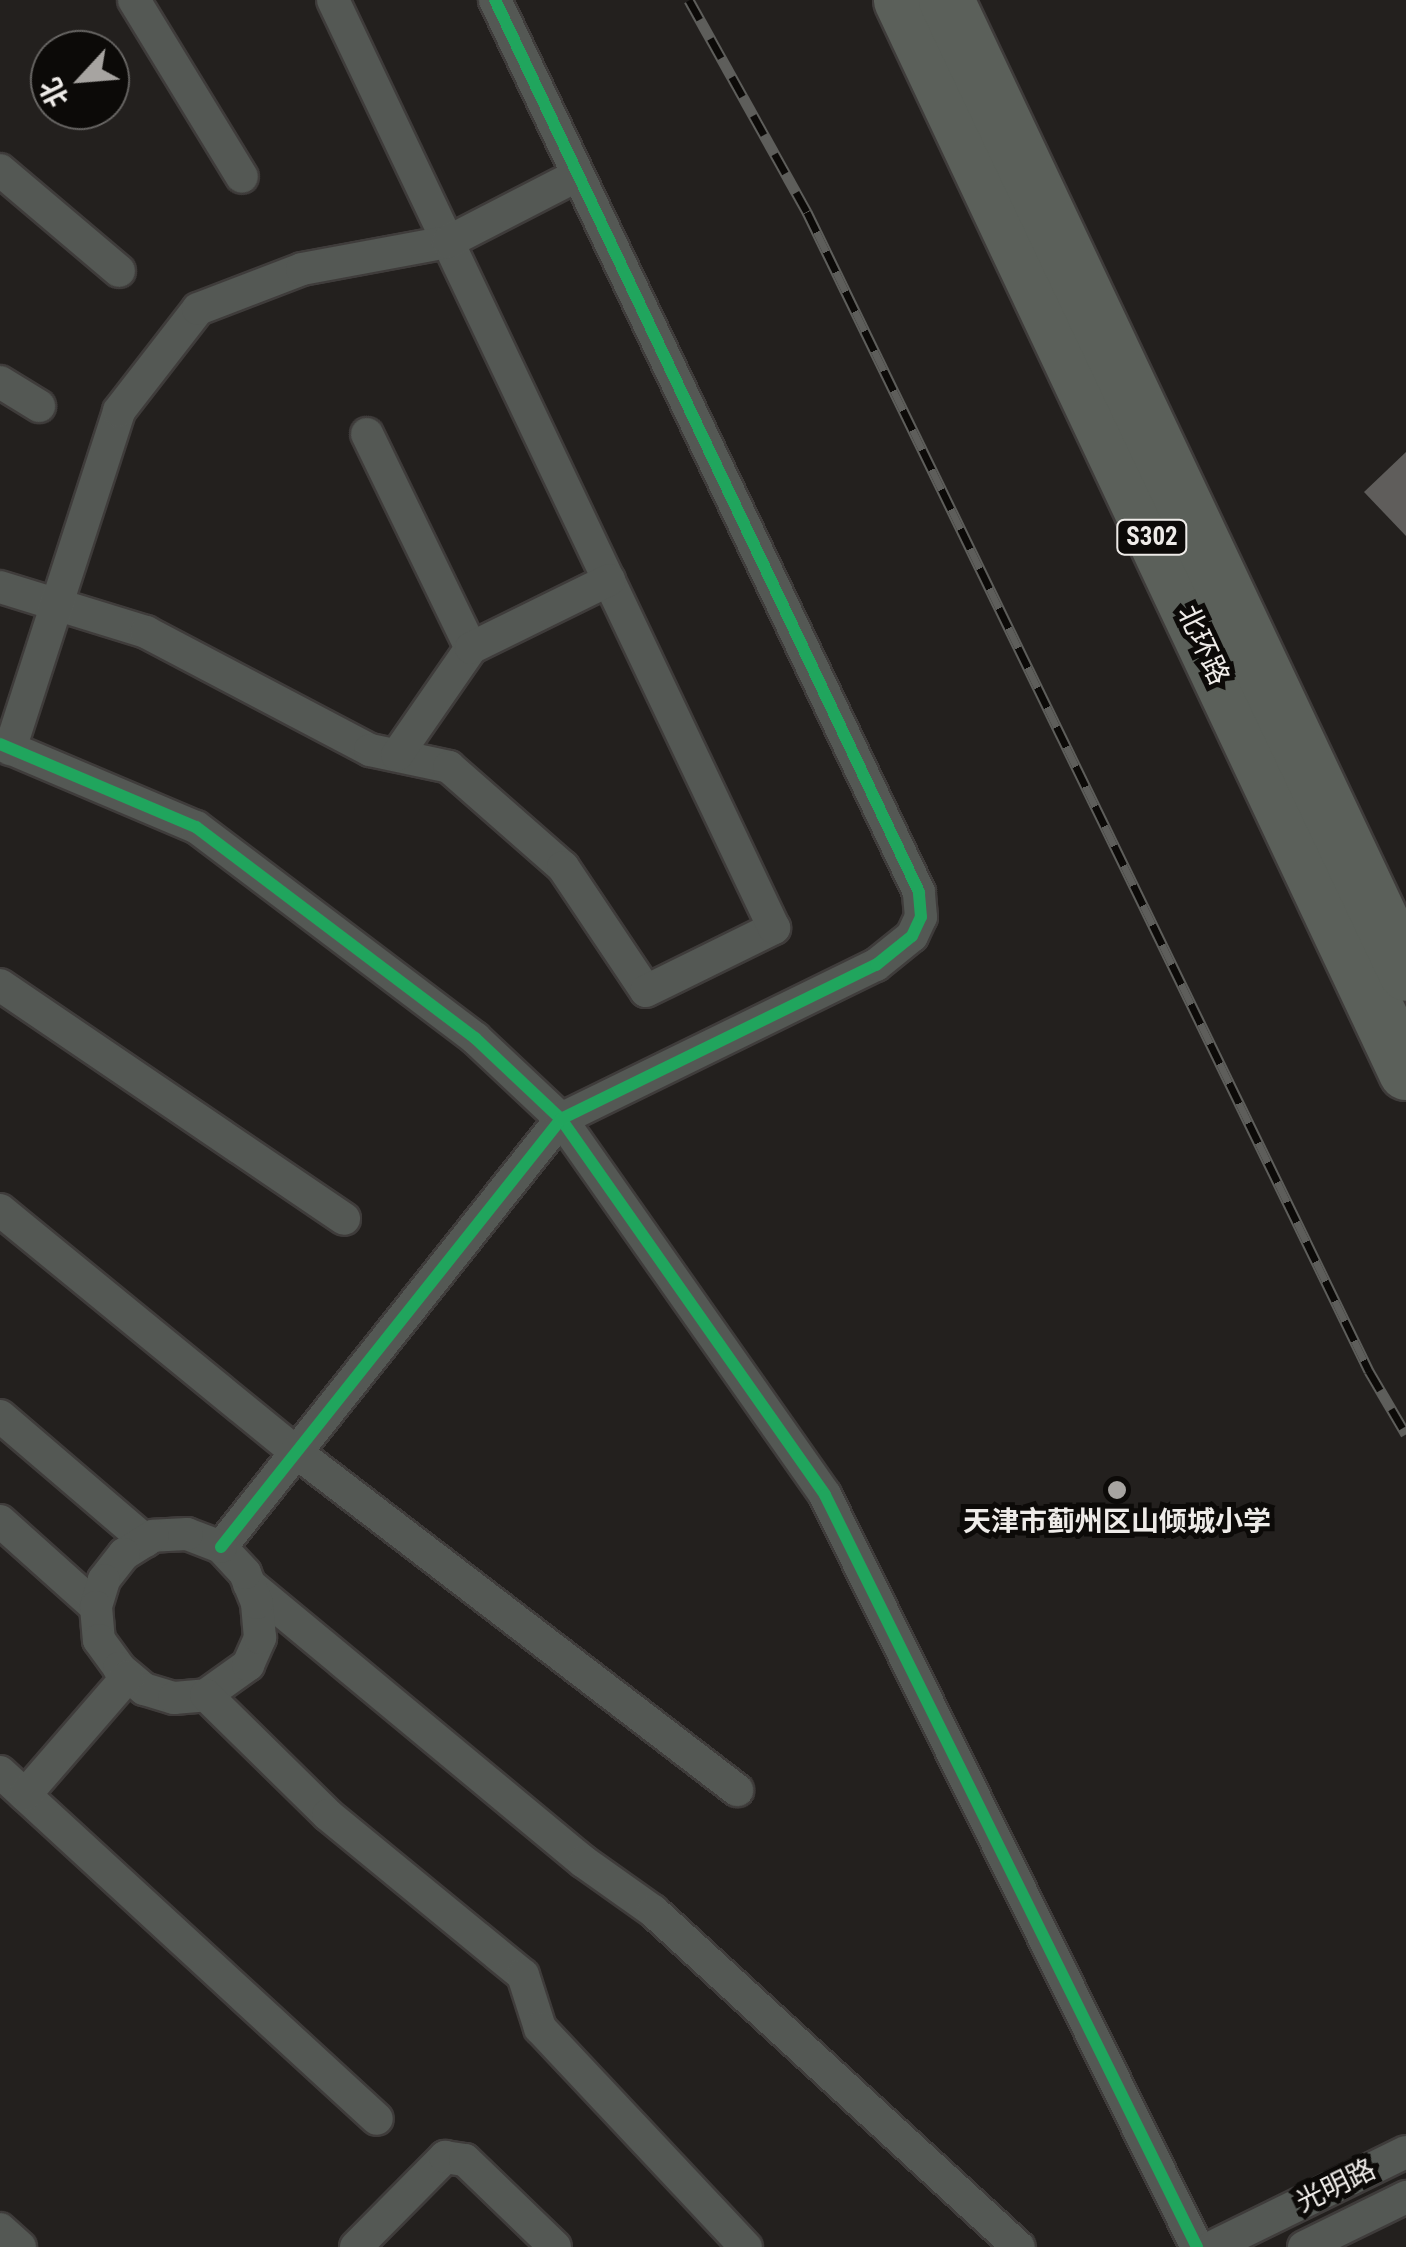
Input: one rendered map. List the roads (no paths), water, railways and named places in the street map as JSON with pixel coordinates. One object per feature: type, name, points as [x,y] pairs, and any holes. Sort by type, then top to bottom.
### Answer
[{"type":"highway","name":"北环路","points":[[901,0],[1406,1072]]},
{"type":"highway","name":"北环路","points":[[946,0],[1406,973]]},
{"type":"street","points":[[134,0],[242,177]]},
{"type":"street","points":[[0,588],[146,632],[370,750],[449,767],[563,868],[646,992],[774,928],[333,0]]},
{"type":"street","points":[[221,1548],[561,1119],[864,972],[912,936],[921,917],[919,892],[495,0]]},
{"type":"street","points":[[0,170],[119,272]]},
{"type":"street","points":[[578,175],[448,242],[302,270],[198,310],[120,411],[5,746],[196,827],[476,1038],[561,1119],[825,1496],[1196,2247]]},
{"type":"street","points":[[0,382],[39,406]]},
{"type":"street","points":[[367,434],[472,648]]},
{"type":"street","points":[[397,756],[472,648],[609,580]]},
{"type":"street","points":[[0,985],[344,1219]]},
{"type":"street","points":[[0,1210],[296,1452],[738,1790]]},
{"type":"street","points":[[0,1416],[146,1541]]},
{"type":"street","points":[[0,1521],[96,1607]]},
{"type":"street","points":[[249,1584],[260,1638],[248,1665],[206,1695],[174,1698],[128,1676],[99,1640],[96,1607],[104,1580],[146,1541],[187,1534],[221,1548],[249,1584],[584,1862],[653,1911],[1019,2247]]},
{"type":"street","points":[[25,1795],[128,1676]]},
{"type":"street","points":[[206,1695],[328,1816],[523,1974],[540,2028],[746,2247]]},
{"type":"street","points":[[0,1772],[377,2119]]},
{"type":"street","name":"光明路","points":[[1212,2247],[1406,2152]]},
{"type":"street","points":[[356,2247],[445,2157],[465,2160],[555,2247]]},
{"type":"street","name":"光明路","points":[[1304,2247],[1406,2197]]},
{"type":"street","points":[[0,2230],[20,2247]]},
{"type":"railway","points":[[689,0],[807,212],[1369,1371],[1406,1434]]},
{"type":"place","name":"天津市蓟州区山倾城小学","points":[[1117,1490]]}]
